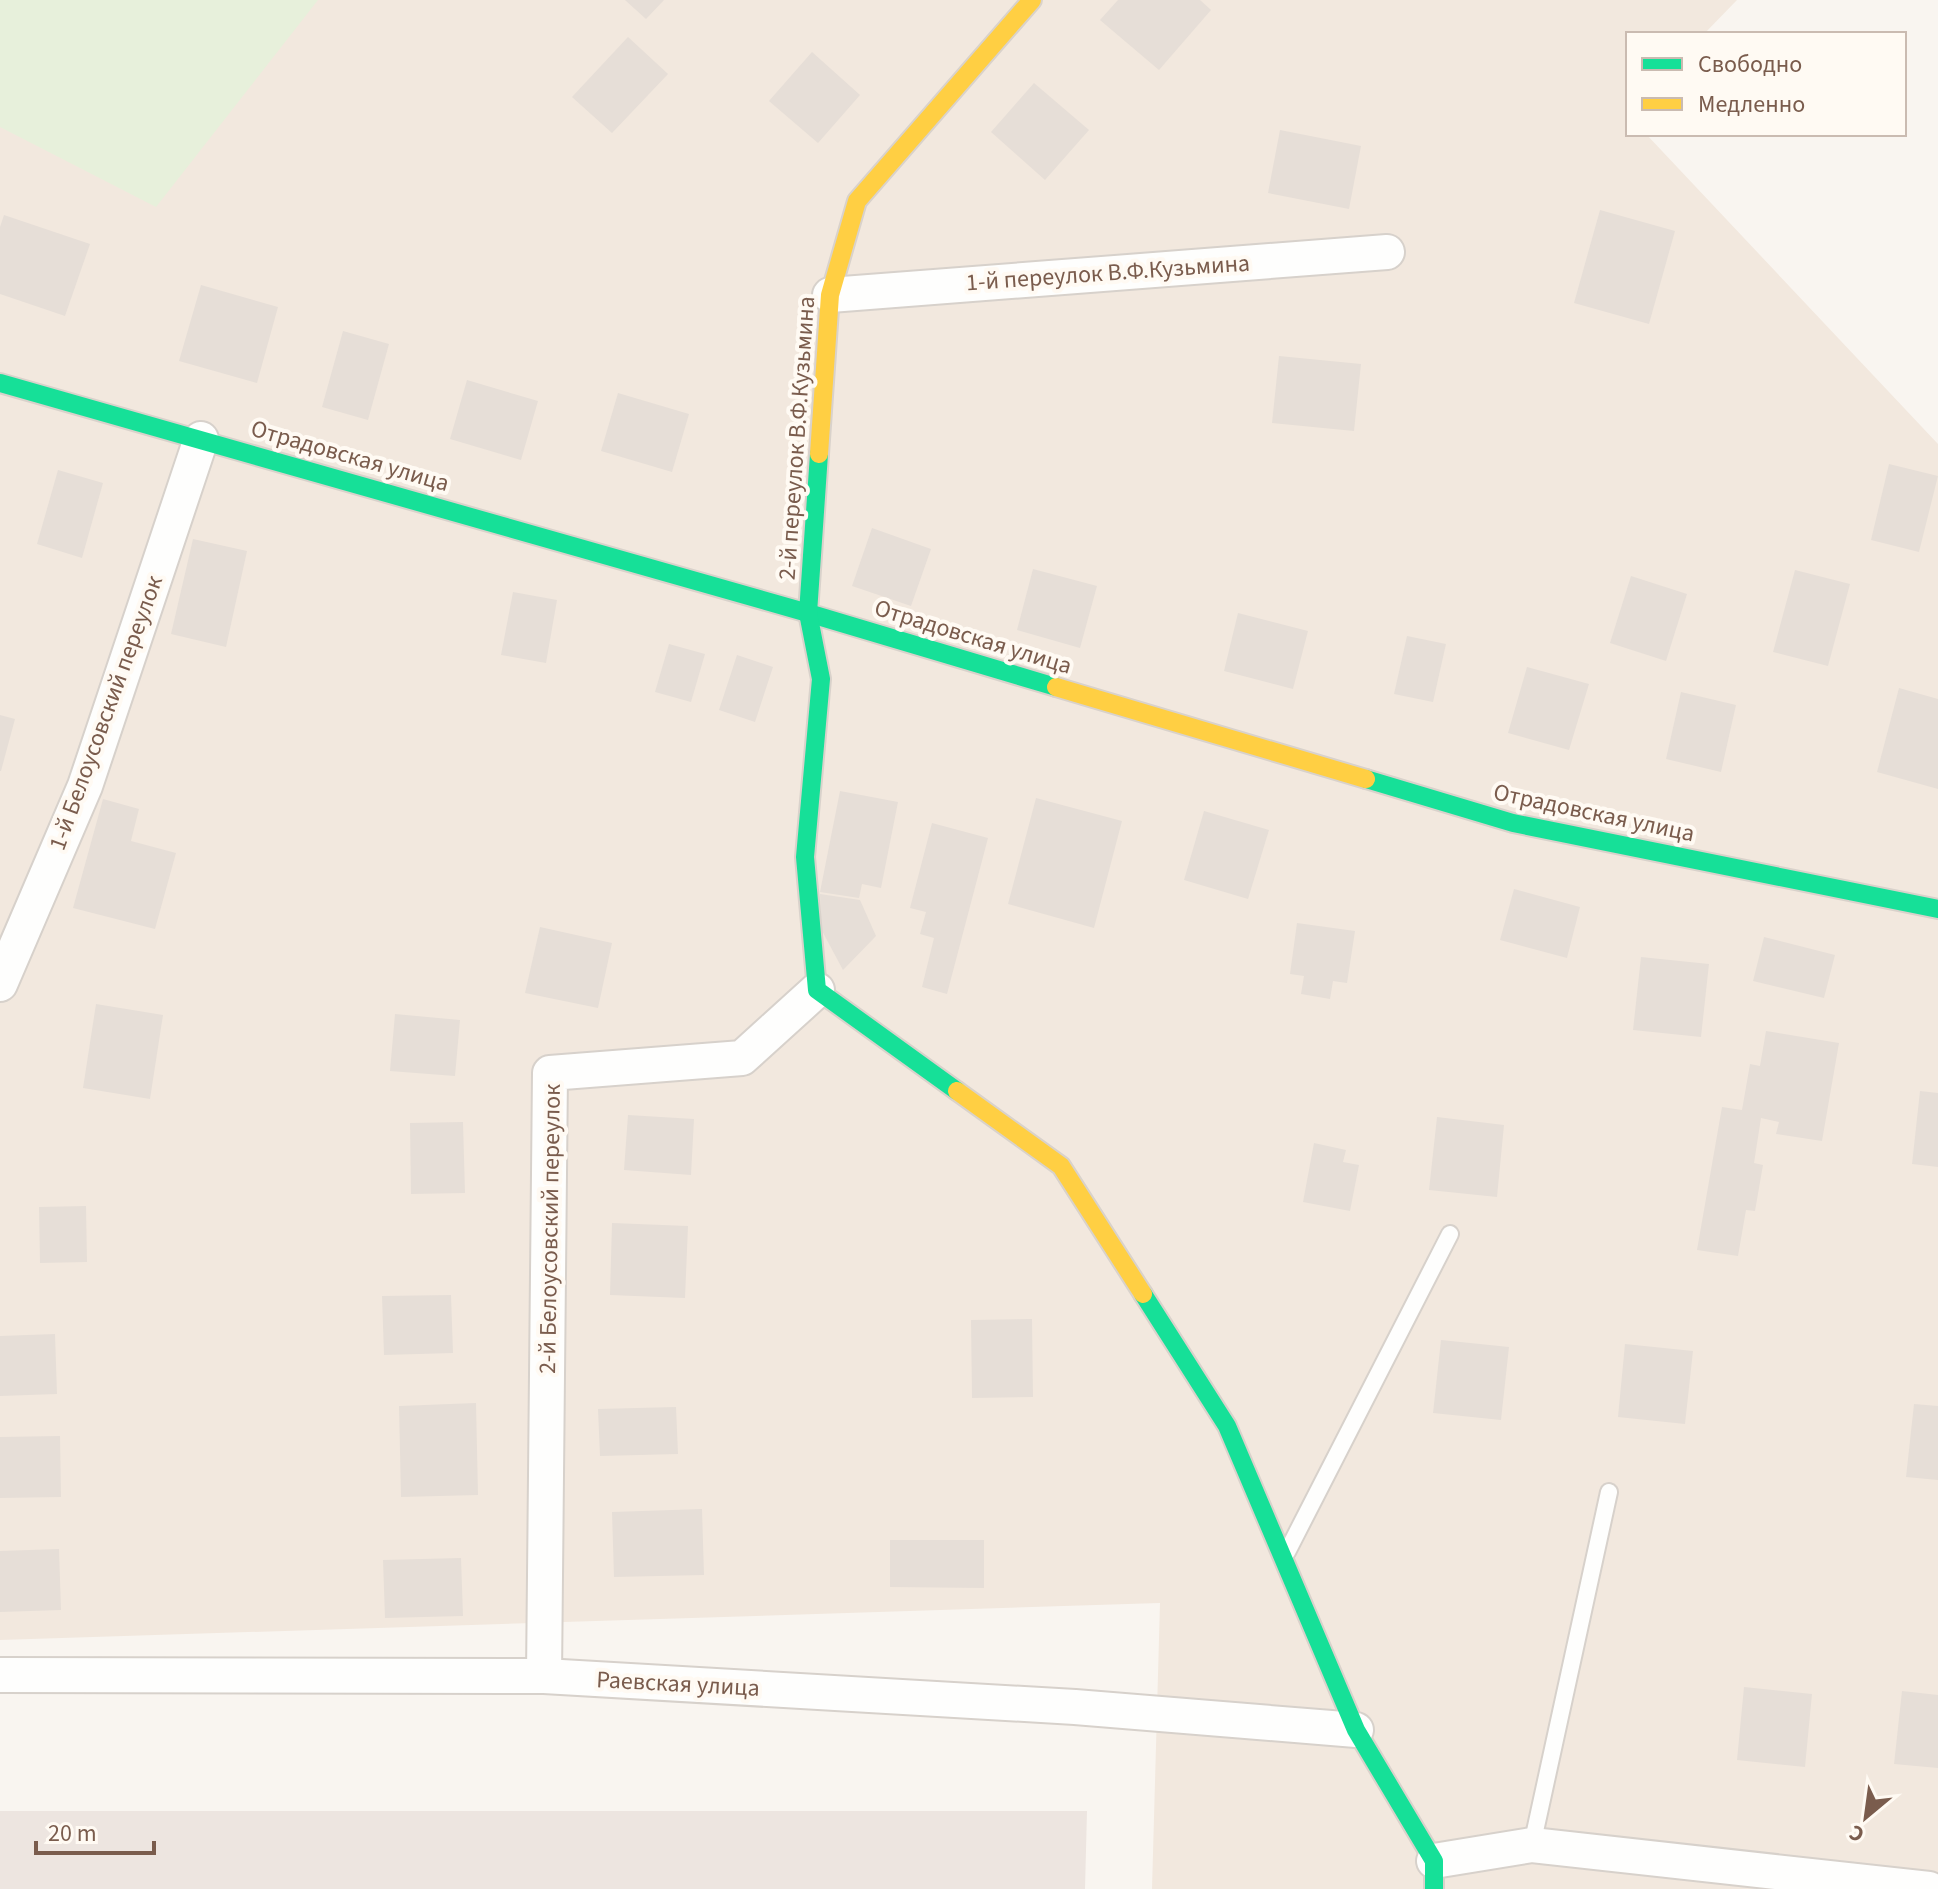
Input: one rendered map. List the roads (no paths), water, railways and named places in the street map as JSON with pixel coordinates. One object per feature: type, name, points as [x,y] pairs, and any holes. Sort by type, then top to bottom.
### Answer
[{"type":"street","name":"2-й переулок В.Ф.Кузьмина","points":[[817,990],[805,857],[821,679],[808,613],[830,295],[857,201],[1032,0]]},
{"type":"street","name":"1-й переулок В.Ф.Кузьмина","points":[[830,295],[1387,252]]},
{"type":"street","name":"Отрадовская улица","points":[[0,383],[808,613],[1513,823],[1938,909]]},
{"type":"street","name":"1-й Белоусовский переулок","points":[[0,984],[85,786],[201,439]]},
{"type":"street","points":[[817,990],[1061,1166],[1227,1426],[1356,1730],[1434,1875],[1532,1845],[1929,1889]]},
{"type":"street","name":"2-й Белоусовский переулок","points":[[544,1676],[550,1073],[742,1058],[817,990]]},
{"type":"street","name":"Раевская улица","points":[[0,1675],[544,1676],[1075,1707],[1356,1730]]},
{"type":"lane","points":[[1285,1557],[1450,1234]]},
{"type":"lane","points":[[1532,1845],[1609,1492]]}]
